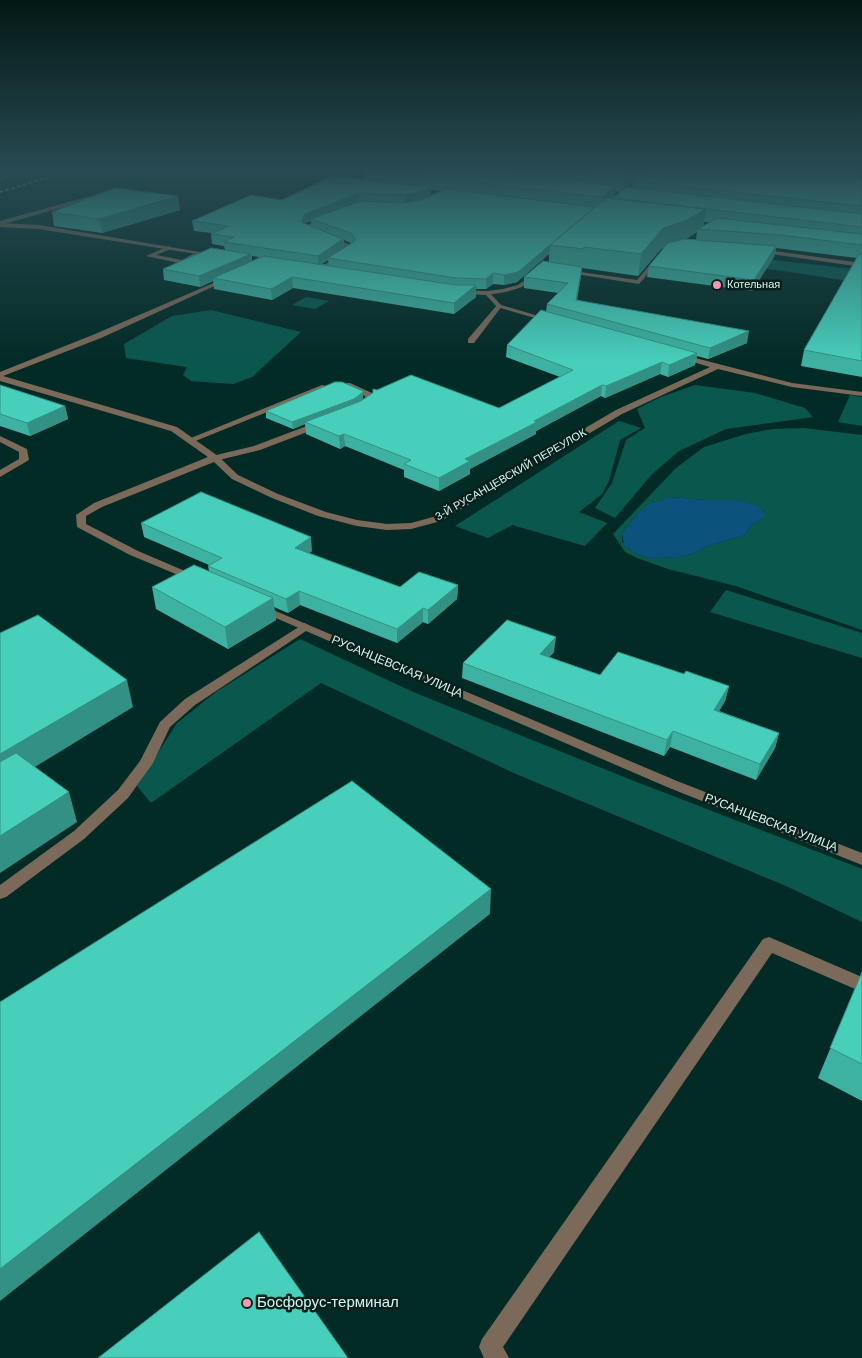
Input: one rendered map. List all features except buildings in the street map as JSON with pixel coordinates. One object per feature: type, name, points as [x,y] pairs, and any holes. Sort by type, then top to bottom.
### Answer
[{"type":"street","points":[[91,235],[218,256]]},
{"type":"street","points":[[318,271],[351,249],[349,246],[320,235]]},
{"type":"street","points":[[169,248],[149,256],[183,262],[200,253]]},
{"type":"street","points":[[752,250],[862,265]]},
{"type":"street","points":[[561,271],[639,282],[664,251]]},
{"type":"street","points":[[456,292],[487,293],[520,286],[541,269]]},
{"type":"street","points":[[309,270],[325,273]]},
{"type":"street","points":[[0,376],[98,336],[238,274]]},
{"type":"street","points":[[487,293],[499,306],[563,324]]},
{"type":"street","points":[[471,341],[499,306]]},
{"type":"street","points":[[673,353],[792,384],[862,394]]},
{"type":"street","name":"3-Й РУСАНЦЕВСКИЙ ПЕРЕУЛОК","points":[[0,376],[174,429],[216,458],[235,477],[322,514],[357,523],[387,527],[411,526],[437,519],[619,412],[718,366]]},
{"type":"street","points":[[190,440],[330,385],[346,384],[369,395],[369,401],[350,412]]},
{"type":"street","points":[[207,584],[134,553],[81,525],[81,515],[98,505],[216,458],[256,448],[325,422]]},
{"type":"street","points":[[0,439],[24,450],[24,460],[0,474]]},
{"type":"street","name":"РУСАНЦЕВСКАЯ УЛИЦА","points":[[244,600],[672,784],[862,859]]},
{"type":"street","points":[[0,892],[79,835],[123,794],[146,763],[165,725],[190,702],[305,627]]},
{"type":"street","points":[[498,1358],[490,1346],[769,944],[862,986]]},
{"type":"green space","points":[[684,250],[862,270],[862,283],[743,265]]},
{"type":"green space","points":[[306,297],[329,301],[315,309],[292,305]]},
{"type":"green space","points":[[211,310],[301,332],[252,377],[233,384],[191,381],[183,375],[187,367],[126,358],[124,344],[172,316]]},
{"type":"green space","points":[[695,385],[755,393],[805,408],[813,417],[726,429],[679,451],[652,474],[615,518],[595,508],[612,483],[626,440],[645,428],[637,409],[661,397]]},
{"type":"green space","points":[[850,395],[862,397],[862,426],[838,422]]},
{"type":"green space","points":[[619,421],[641,428],[620,440],[609,481],[602,494],[579,512],[607,523],[585,546],[512,525],[488,538],[455,526]]},
{"type":"green space","points":[[804,428],[862,435],[862,630],[736,586],[668,569],[637,558],[625,552],[613,534],[676,468],[704,447],[746,434],[773,429]],"holes":[[[671,497],[753,504],[764,512],[761,519],[751,525],[745,535],[707,546],[681,557],[650,558],[639,555],[622,542],[622,533],[636,516]]]},
{"type":"green space","points":[[726,590],[862,633],[862,658],[710,612]]},
{"type":"green space","points":[[300,639],[413,692],[629,779],[862,869],[862,922],[786,886],[516,774],[321,683],[151,803],[137,786],[177,723],[216,692]]},
{"type":"water","points":[[671,497],[735,500],[753,504],[759,507],[765,514],[751,525],[745,535],[707,546],[681,557],[650,558],[639,555],[624,545],[622,533],[636,516],[648,505]]},
{"type":"place","name":"Котельная","points":[[717,285]]},
{"type":"place","name":"Босфорус-терминал","points":[[247,1303]]}]
